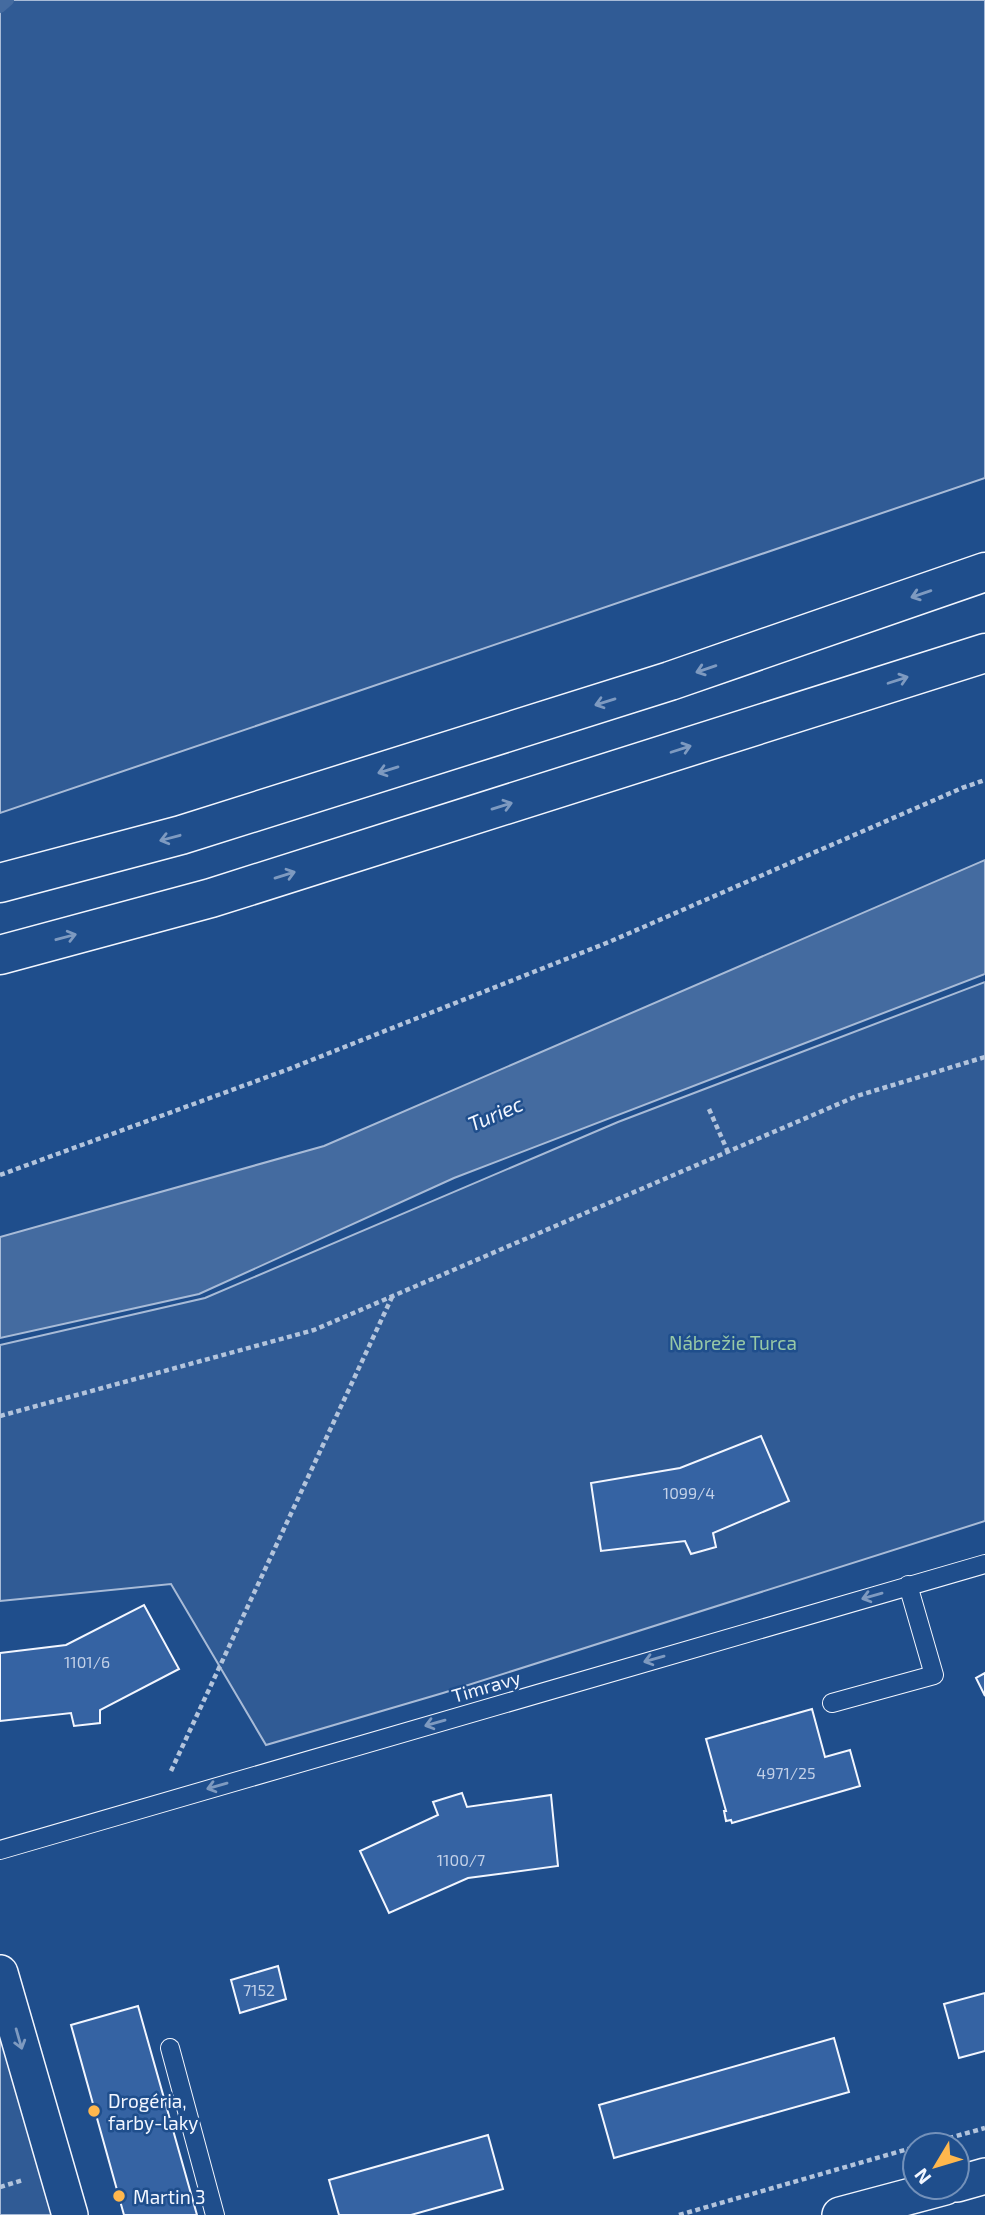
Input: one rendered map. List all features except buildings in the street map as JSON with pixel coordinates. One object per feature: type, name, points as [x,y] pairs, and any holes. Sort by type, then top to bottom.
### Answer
[{"type":"main road","points":[[0,883],[181,835],[643,690],[985,572]]},
{"type":"main road","points":[[0,955],[211,898],[985,653]]},
{"type":"street","points":[[0,1973],[71,2215]]},
{"type":"street","points":[[841,2215],[901,2199]]},
{"type":"lane","name":"Timravy","points":[[0,1850],[985,1564]]},
{"type":"lane","points":[[832,1703],[934,1675],[908,1585]]},
{"type":"lane","points":[[170,2048],[215,2215]]},
{"type":"path","points":[[0,1175],[289,1069],[610,942],[985,780]]},
{"type":"path","points":[[0,1416],[314,1330],[857,1096],[985,1057]]},
{"type":"path","points":[[709,1109],[728,1152]]},
{"type":"path","points":[[155,1804],[392,1296]]},
{"type":"path","points":[[679,2215],[901,2151]]},
{"type":"green space","points":[[0,0],[985,0],[985,478],[0,813]]},
{"type":"green space","name":"Nábrežie Turca","points":[[985,982],[985,1521],[443,1693],[266,1745],[171,1584],[0,1601],[0,1345],[205,1298],[618,1122]]},
{"type":"green space","points":[[0,1973],[70,2215],[0,2215]]},
{"type":"water","name":"Turiec","points":[[985,860],[985,974],[454,1178],[199,1294],[0,1338],[0,1237],[324,1146]]},
{"type":"waterway","points":[[0,7],[8,0]]},
{"type":"place","name":"Drogéria, farby-laky","points":[[94,2111]]},
{"type":"place","name":"Martin 3","points":[[119,2196]]}]
